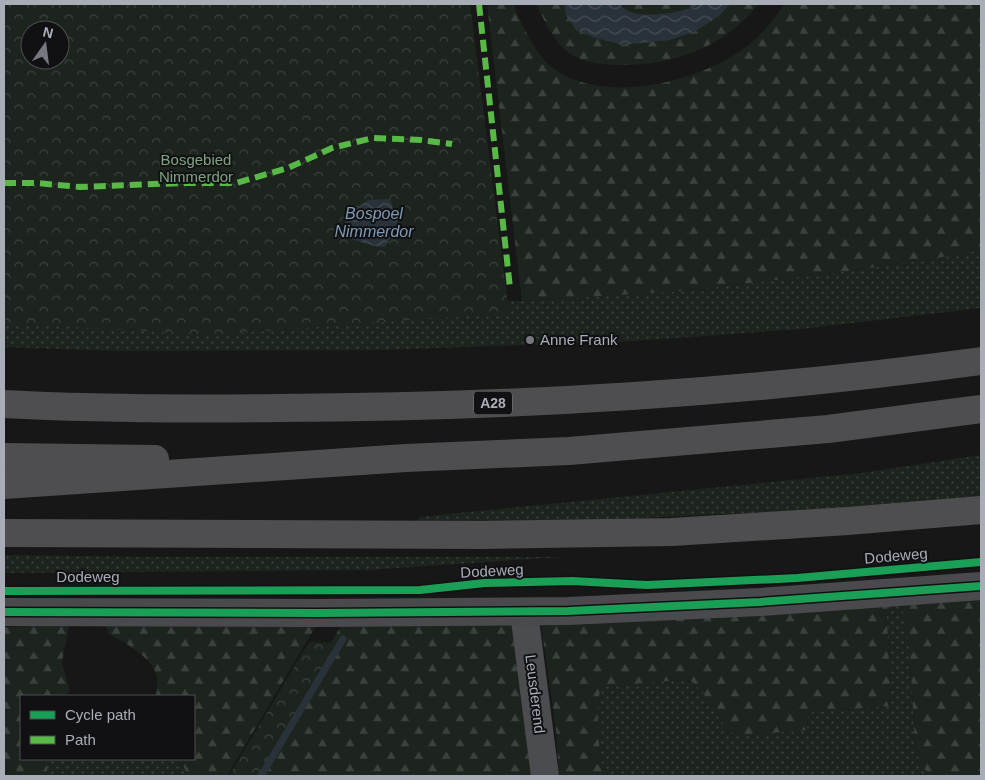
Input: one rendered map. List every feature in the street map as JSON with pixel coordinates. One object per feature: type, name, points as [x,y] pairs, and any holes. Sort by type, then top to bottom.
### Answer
[{"type":"highway","name":"A28","points":[[4,404],[214,408],[392,408],[545,401],[821,381],[981,361]]},
{"type":"highway","points":[[4,456],[254,461],[406,458],[568,451],[828,429],[981,409]]},
{"type":"highway","points":[[4,485],[406,458]]},
{"type":"highway","points":[[4,533],[482,535],[672,532],[848,521],[981,510]]},
{"type":"street","points":[[4,612],[524,612],[760,602],[981,586]]},
{"type":"street","name":"Leusderend","points":[[524,612],[545,776]]},
{"type":"green space","name":"Bosgebied Nimmerdor","points":[[4,4],[470,4],[509,313],[208,335],[4,323]]},
{"type":"green space","points":[[487,4],[514,4],[526,32],[539,54],[545,61],[566,76],[591,84],[619,87],[648,86],[677,79],[705,70],[729,58],[755,40],[785,4],[981,4],[981,250],[842,272],[683,291],[522,301]]},
{"type":"green space","points":[[536,4],[564,4],[566,15],[622,44],[670,40],[694,32],[719,16],[730,4],[758,4],[730,32],[696,51],[658,62],[619,65],[585,61],[567,51],[551,33]]},
{"type":"green space","points":[[620,4],[701,4],[671,13],[647,15],[636,14],[626,10]]},
{"type":"green space","points":[[981,250],[981,308],[801,329],[634,341],[379,350],[118,351],[4,347],[4,310],[522,301],[683,291],[842,272]]},
{"type":"green space","points":[[981,455],[981,502],[886,509],[721,514],[516,524],[419,522],[419,517],[862,473]]},
{"type":"green space","points":[[4,555],[562,557],[366,570],[4,573]]},
{"type":"green space","points":[[981,591],[981,776],[930,776],[920,763],[915,749],[910,653],[901,596]]},
{"type":"green space","points":[[886,596],[901,596],[910,653],[915,749],[920,763],[930,776],[604,776],[599,744],[598,718],[599,695],[602,687],[680,680],[695,685],[705,694],[721,721],[807,730],[808,714],[813,712],[891,706]]},
{"type":"green space","points":[[886,596],[891,706],[813,712],[808,715],[807,730],[742,735],[729,732],[699,687],[690,681],[680,680],[602,687],[599,695],[598,718],[599,744],[604,776],[559,776],[556,730],[540,617]]},
{"type":"green space","points":[[514,619],[531,776],[252,776],[342,624]]},
{"type":"green space","points":[[105,620],[317,624],[227,776],[188,776],[178,760],[195,760],[195,695],[156,695],[156,672],[150,663],[127,644],[108,633]]},
{"type":"green space","points":[[69,625],[62,662],[70,692],[66,695],[20,695],[20,760],[47,760],[47,776],[4,776],[4,627]]},
{"type":"green space","points":[[309,642],[341,643],[261,776],[229,776]]},
{"type":"green space","points":[[47,760],[178,760],[188,776],[47,776]]},
{"type":"water","points":[[564,4],[620,4],[626,10],[634,13],[654,15],[684,10],[701,4],[730,4],[719,16],[694,32],[670,40],[622,45],[576,30],[566,15]]},
{"type":"water","name":"Bospoel Nimmerdor","points":[[390,199],[398,225],[385,247],[347,238],[345,217],[368,200]]},
{"type":"waterway","points":[[261,776],[343,639]]},
{"type":"marked path","points":[[479,4],[510,288]]},
{"type":"marked path","points":[[4,183],[37,183],[80,187],[236,183],[288,168],[332,148],[373,138],[421,140],[452,144]]},
{"type":"cycle path","name":"Dodeweg","points":[[4,591],[420,590],[485,583],[572,581],[647,585],[797,578],[981,562]]},
{"type":"cycle path","points":[[4,612],[318,613],[568,611],[760,602],[981,586]]},
{"type":"place","name":"Anne Frank","points":[[530,340]]}]
